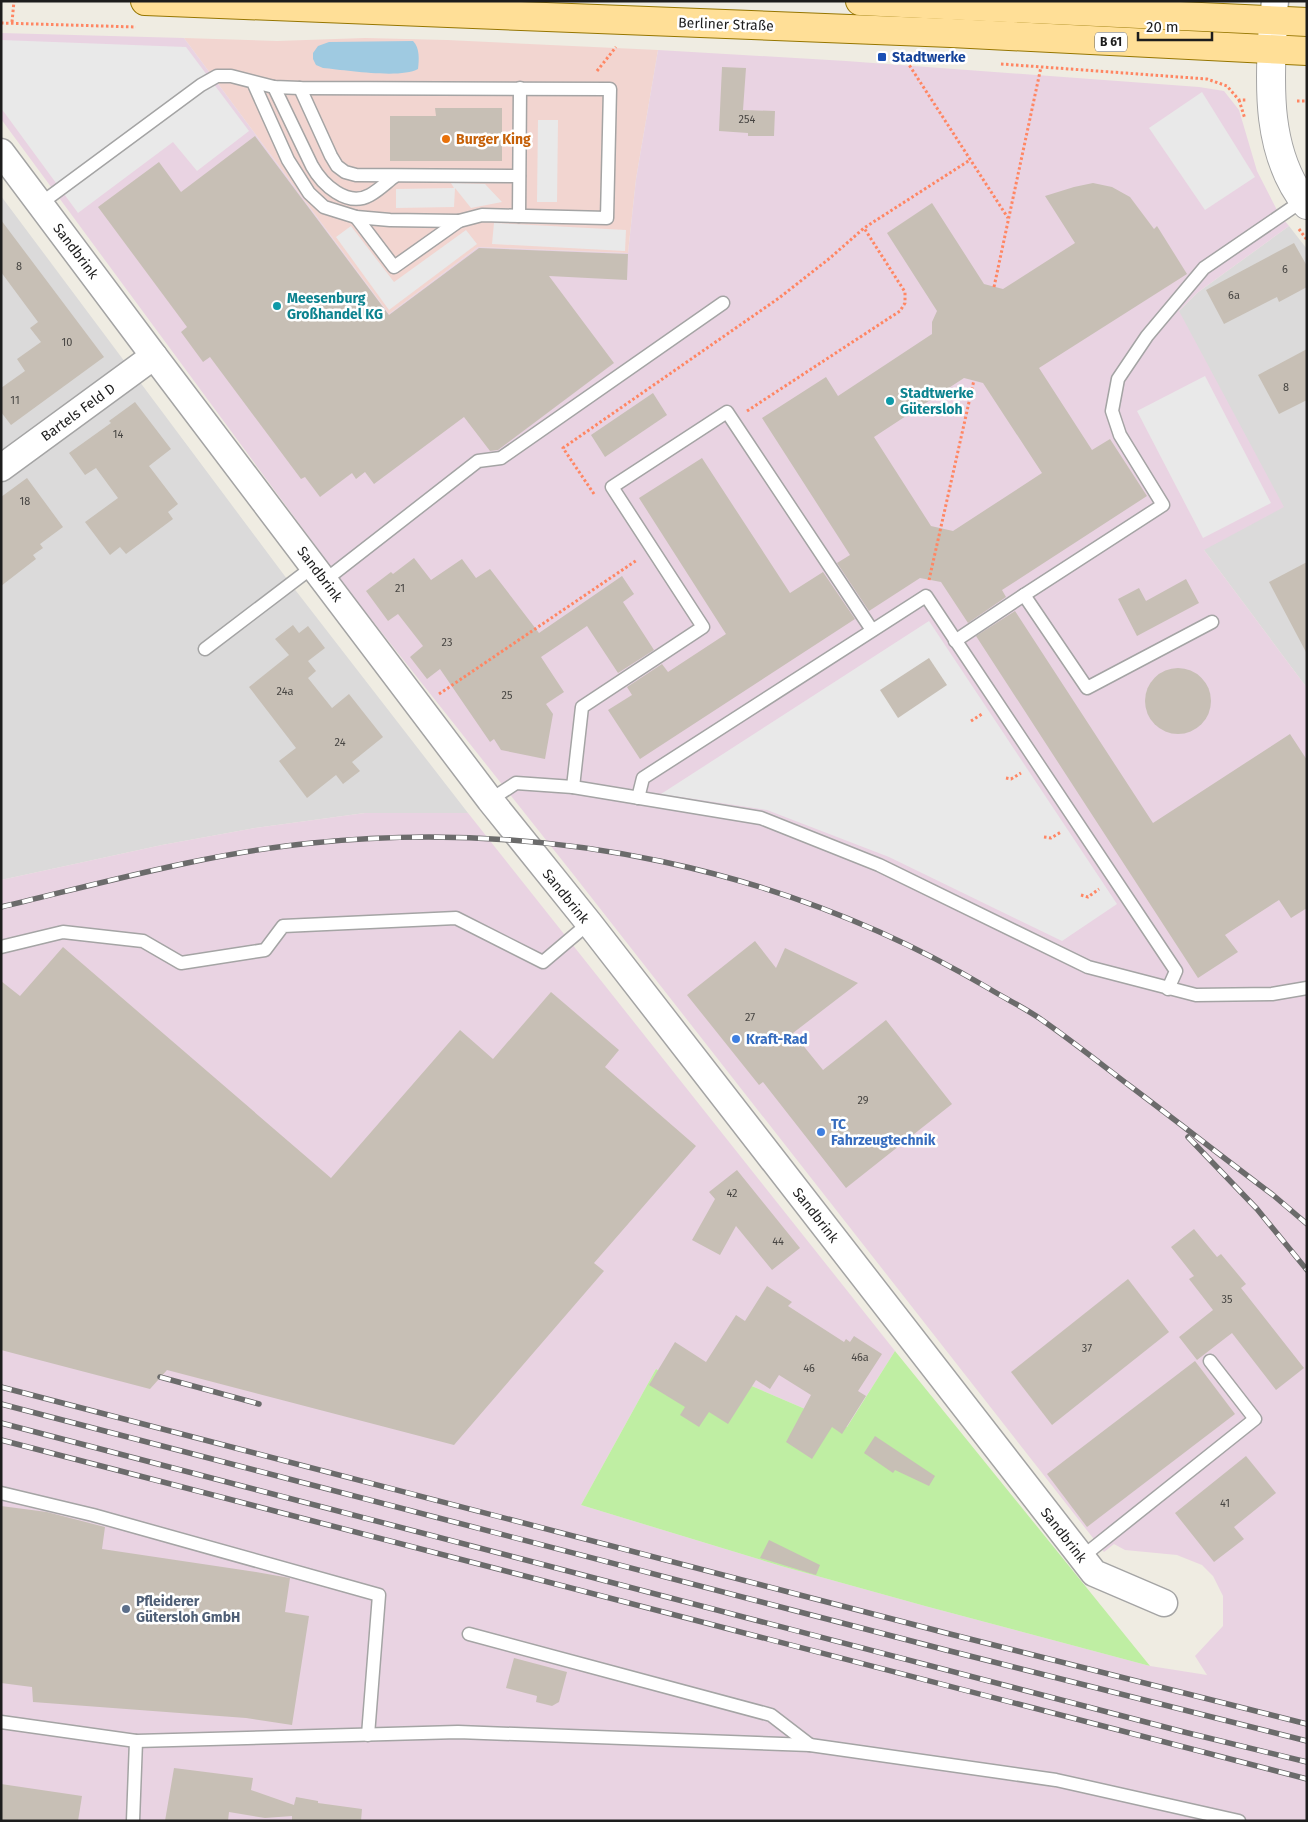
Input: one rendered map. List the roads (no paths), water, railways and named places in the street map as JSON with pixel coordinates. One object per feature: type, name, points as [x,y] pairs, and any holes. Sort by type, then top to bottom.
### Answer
[{"type":"main road","name":"Berliner Straße","points":[[145,1],[951,33],[1307,51]]},
{"type":"main road","name":"B 61","points":[[860,1],[1274,11],[1307,22]]},
{"type":"street","points":[[1274,11],[1271,50],[1273,127],[1284,167],[1305,201]]},
{"type":"street","name":"Sandbrink","points":[[1,152],[490,800],[1094,1573],[1164,1603]]},
{"type":"street","name":"Bartels Feld D","points":[[1,468],[154,356]]},
{"type":"lane","points":[[40,204],[201,85],[217,76],[231,76],[274,86],[300,88],[610,89],[607,218],[482,215],[459,221],[390,220],[356,217],[324,207],[309,193],[288,160],[253,82]]},
{"type":"lane","points":[[274,86],[312,166],[319,178],[328,187],[348,197],[362,198],[395,176]]},
{"type":"lane","points":[[300,88],[337,166],[345,172],[356,175],[395,176],[519,176]]},
{"type":"lane","points":[[519,216],[520,88]]},
{"type":"lane","points":[[956,640],[1163,505],[1120,435],[1112,411],[1118,379],[1147,336],[1204,268],[1305,201]]},
{"type":"lane","points":[[356,217],[394,267],[459,221]]},
{"type":"lane","points":[[205,649],[319,573],[478,461],[501,458],[723,303]]},
{"type":"lane","points":[[573,787],[582,707],[703,627],[612,487],[727,412],[872,630]]},
{"type":"lane","points":[[638,798],[643,778],[926,596],[1176,971],[1168,989]]},
{"type":"lane","points":[[1024,596],[1087,688],[1212,622]]},
{"type":"lane","points":[[490,800],[516,783],[573,787],[761,818],[879,865],[1088,967],[1196,995],[1272,994],[1307,988]]},
{"type":"lane","points":[[1,947],[63,932],[143,941],[181,963],[265,950],[283,926],[456,918],[543,962],[588,923]]},
{"type":"lane","points":[[1082,1557],[1255,1419],[1210,1361]]},
{"type":"lane","points":[[1,1493],[94,1515],[379,1595],[368,1735]]},
{"type":"lane","points":[[469,1634],[771,1714],[810,1745]]},
{"type":"lane","points":[[1,1722],[136,1741],[458,1732],[810,1745],[1056,1780],[1239,1821]]},
{"type":"lane","points":[[133,1821],[136,1741]]},
{"type":"water","points":[[413,41],[418,51],[418,69],[410,72],[386,74],[323,68],[316,65],[313,59],[313,53],[318,46],[329,42]]},
{"type":"railway","points":[[1,907],[195,861],[312,843],[400,837],[488,839],[576,847],[662,861],[747,883],[830,911],[910,946],[988,988],[1036,1016],[1064,1036],[1273,1195],[1307,1224]]},
{"type":"railway","points":[[1188,1137],[1257,1209],[1307,1270]]},
{"type":"railway","points":[[160,1377],[259,1404]]},
{"type":"railway","points":[[1,1387],[950,1634],[1307,1724]]},
{"type":"railway","points":[[1,1404],[946,1650],[1307,1741]]},
{"type":"railway","points":[[1,1423],[1184,1732],[1307,1762]]},
{"type":"railway","points":[[1,1440],[1307,1779]]},
{"type":"place","name":"Stadtwerke","points":[[882,57]]},
{"type":"place","name":"Burger King","points":[[446,139]]},
{"type":"place","name":"Meesenburg Großhandel KG","points":[[277,306]]},
{"type":"place","name":"Stadtwerke Gütersloh","points":[[890,401]]},
{"type":"place","name":"Kraft-Rad","points":[[736,1039]]},
{"type":"place","name":"TC Fahrzeugtechnik","points":[[821,1132]]},
{"type":"place","name":"Pfleiderer Gütersloh GmbH","points":[[126,1609]]}]
